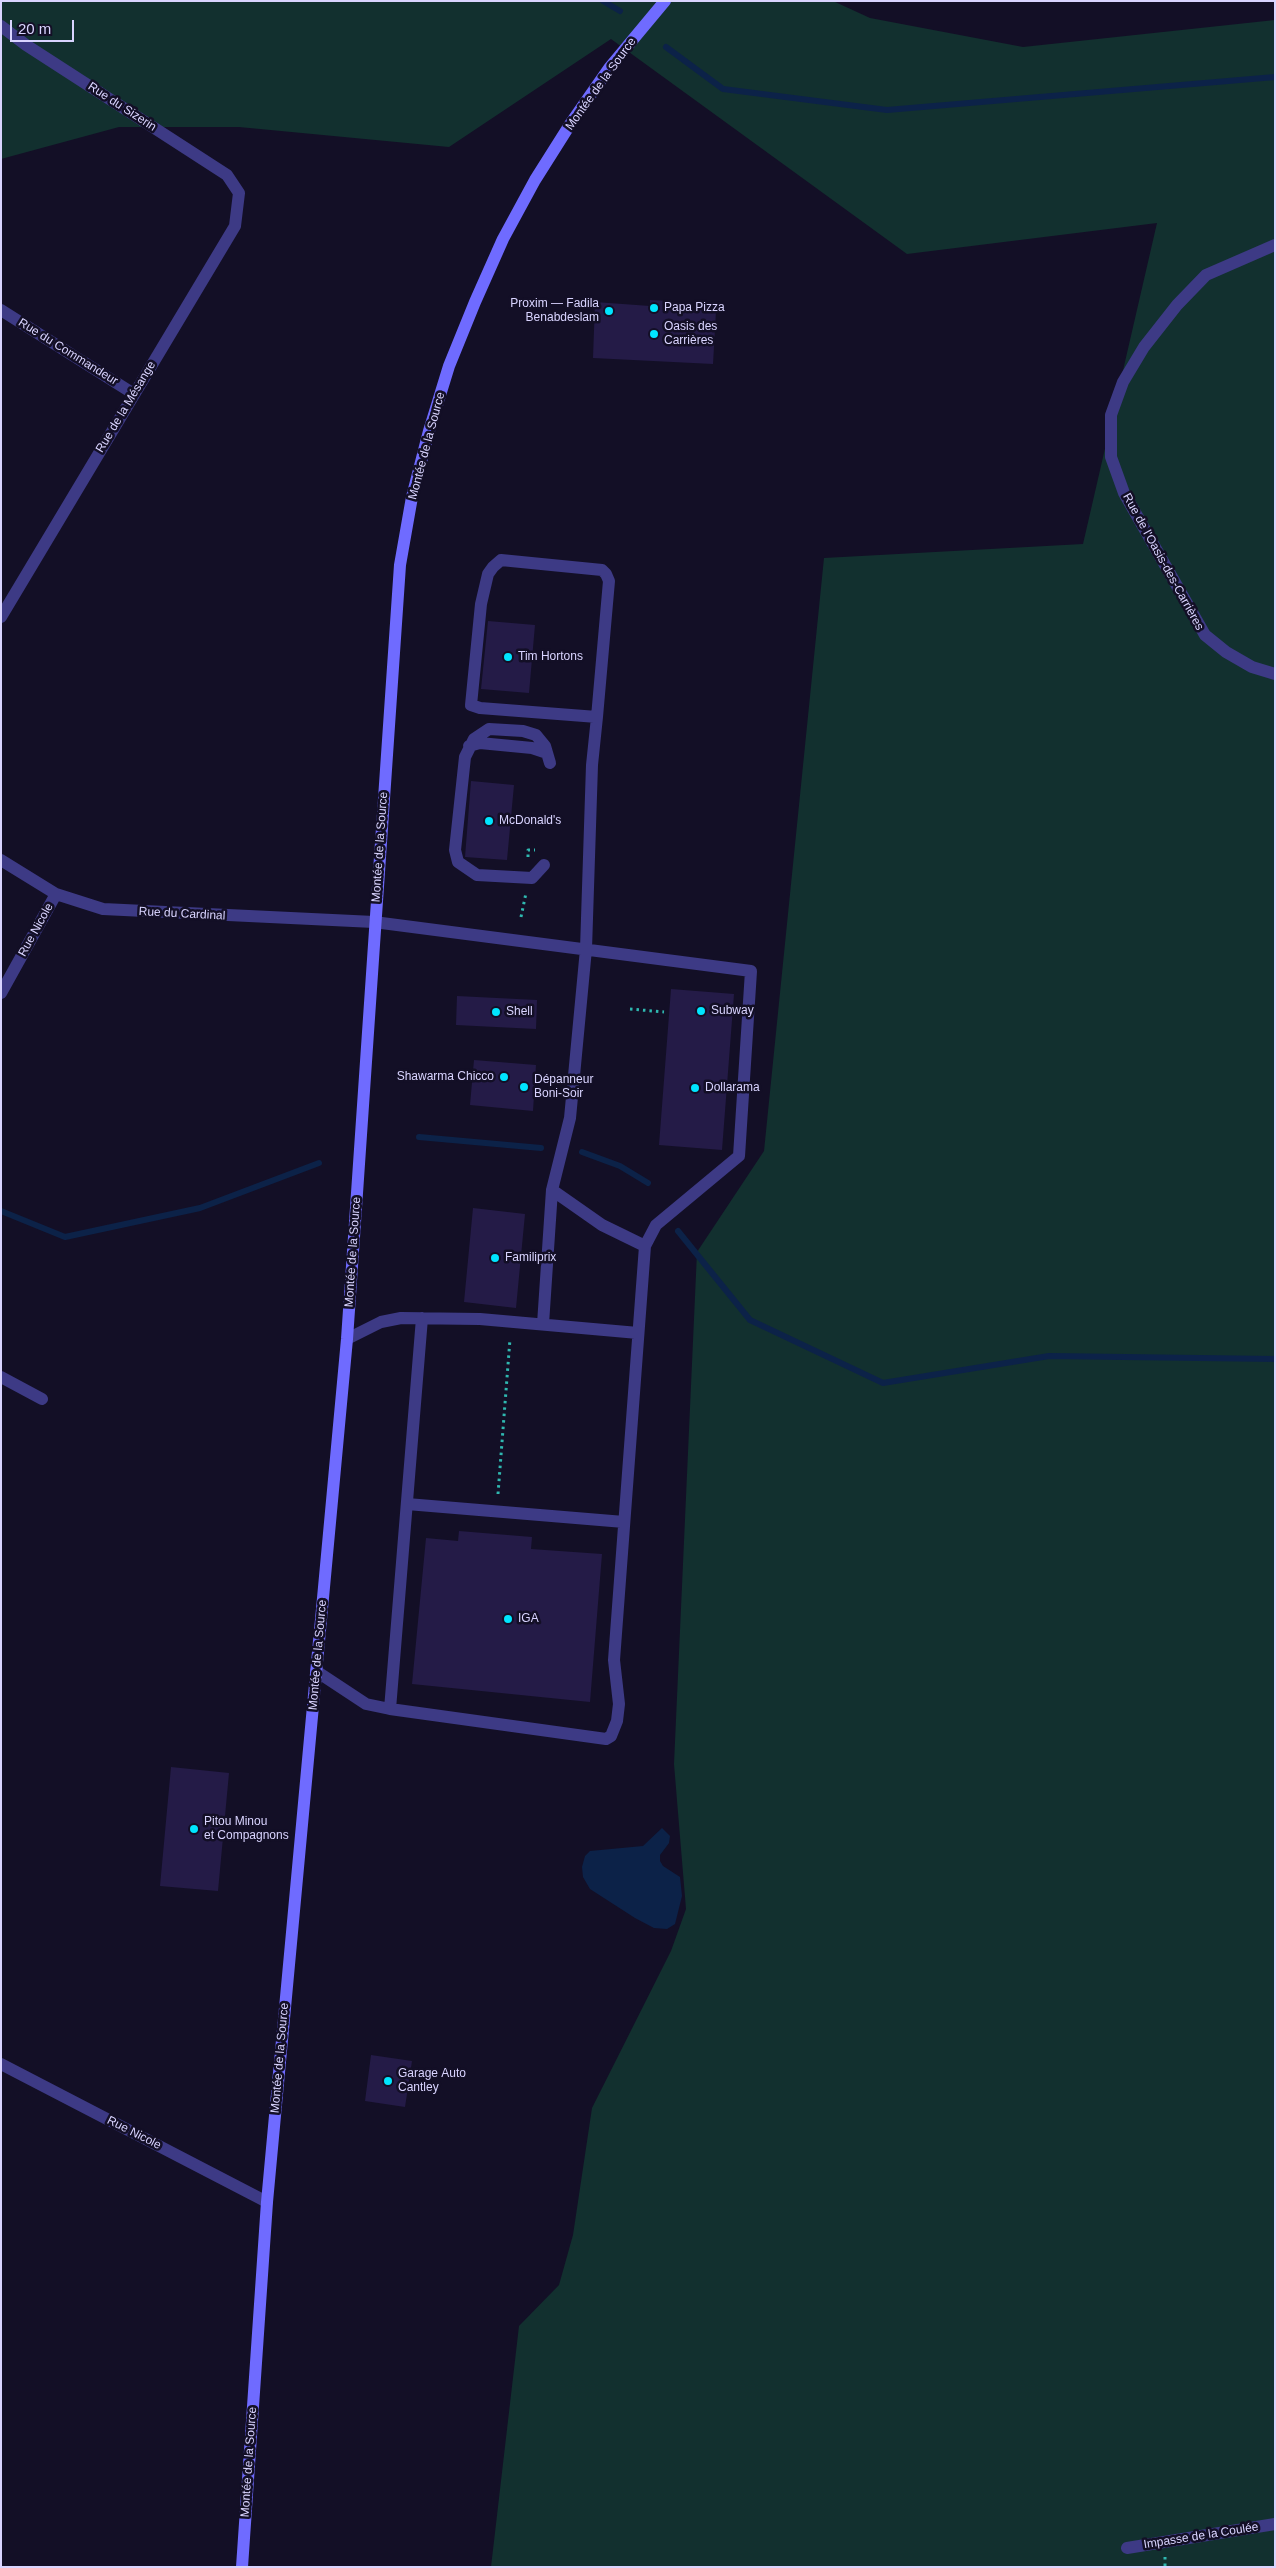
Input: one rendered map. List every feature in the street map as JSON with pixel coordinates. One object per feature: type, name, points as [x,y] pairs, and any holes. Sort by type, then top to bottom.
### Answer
[{"type":"main road","name":"Montée de la Source","points":[[242,2567],[266,2202],[347,1339],[374,922],[400,565],[412,497],[429,431],[450,366],[475,302],[503,239],[535,180],[610,67],[665,1]]},
{"type":"street","name":"Rue du Sizerin","points":[[1,26],[26,45],[227,175],[239,193]]},
{"type":"street","name":"Rue de la Mésange","points":[[1,617],[235,226],[239,193]]},
{"type":"street","name":"Rue de l'Oasis-des-Carrières","points":[[1275,245],[1206,275],[1177,305],[1144,346],[1123,382],[1111,415],[1111,457],[1124,492],[1205,635],[1226,652],[1252,667],[1275,674]]},
{"type":"street","name":"Rue du Commandeur","points":[[1,310],[134,394]]},
{"type":"street","points":[[543,1324],[552,1190],[570,1118],[586,949],[592,773],[597,717],[606,608],[609,581],[602,570],[502,560],[488,574],[481,604],[470,702],[480,708],[597,717]]},
{"type":"street","points":[[544,865],[532,878],[477,875],[458,862],[455,850],[465,757],[470,746],[482,732],[489,729],[509,729],[536,735],[548,758]]},
{"type":"street","name":"Rue du Cardinal","points":[[1,860],[56,894],[103,909],[374,922],[751,970],[739,1156],[656,1225],[645,1246]]},
{"type":"street","name":"Rue Nicole","points":[[1,993],[56,894]]},
{"type":"street","points":[[316,1671],[366,1704],[606,1739],[611,1736],[617,1720],[618,1704],[614,1660],[645,1246],[602,1225],[552,1190]]},
{"type":"street","points":[[347,1339],[381,1322],[422,1318],[511,1321],[638,1333]]},
{"type":"street","points":[[390,1709],[422,1318]]},
{"type":"street","points":[[1,1377],[42,1399]]},
{"type":"street","points":[[407,1504],[624,1522]]},
{"type":"street","name":"Rue Nicole","points":[[1,2064],[266,2202]]},
{"type":"street","name":"Impasse de la Coulée","points":[[1128,2548],[1275,2524]]},
{"type":"path","points":[[521,917],[525,906]]},
{"type":"path","points":[[630,1009],[664,1012]]},
{"type":"path","points":[[498,1495],[511,1321]]},
{"type":"green space","points":[[1,1],[833,1],[870,18],[1023,47],[1275,20],[1275,2567],[491,2567],[519,2326],[559,2285],[573,2235],[592,2108],[671,1951],[686,1909],[674,1764],[697,1252],[764,1151],[824,558],[1083,544],[1157,223],[907,254],[611,39],[449,147],[239,127],[119,127],[1,159]]},
{"type":"water","points":[[662,1828],[670,1836],[669,1843],[660,1855],[660,1861],[663,1866],[680,1877],[682,1896],[675,1924],[667,1929],[654,1928],[590,1889],[583,1877],[582,1867],[585,1856],[590,1851],[643,1846]]},
{"type":"building","name":"Oasis des Carrières","points":[[650,300],[670,301],[670,308],[716,311],[713,364],[593,358],[595,302],[650,306]]},
{"type":"building","name":"Tim Hortons","points":[[488,621],[535,625],[529,693],[481,689]]},
{"type":"building","name":"McDonald's","points":[[471,781],[514,785],[507,860],[465,857]]},
{"type":"building","name":"Dollarama","points":[[671,989],[734,994],[722,1150],[659,1145]]},
{"type":"building","name":"Shell","points":[[457,996],[537,1000],[536,1029],[456,1025]]},
{"type":"building","points":[[474,1060],[536,1065],[533,1111],[470,1105]]},
{"type":"building","name":"Familiprix","points":[[473,1208],[525,1214],[516,1308],[464,1302]]},
{"type":"building","name":"IGA","points":[[459,1531],[532,1537],[531,1549],[602,1554],[590,1702],[412,1684],[426,1538],[458,1541]]},
{"type":"building","name":"Pitou Minou et Compagnons","points":[[171,1767],[229,1773],[218,1891],[160,1886]]},
{"type":"building","name":"Garage Auto Cantley","points":[[371,2055],[412,2061],[405,2107],[365,2101]]},
{"type":"waterway","points":[[603,1],[620,11]]},
{"type":"waterway","points":[[666,47],[723,89],[887,110],[1275,77]]},
{"type":"waterway","points":[[419,1137],[541,1148]]},
{"type":"waterway","points":[[582,1152],[620,1166],[648,1183]]},
{"type":"waterway","points":[[1,1211],[65,1237],[200,1208],[319,1163]]},
{"type":"waterway","points":[[678,1231],[750,1320],[883,1383],[1049,1356],[1275,1359]]},
{"type":"place","name":"Papa Pizza","points":[[654,308]]},
{"type":"place","name":"Proxim — Fadila Benabdeslam","points":[[609,311]]},
{"type":"place","name":"Oasis des Carrières","points":[[654,334]]},
{"type":"place","name":"Tim Hortons","points":[[508,657]]},
{"type":"place","name":"McDonald's","points":[[489,821]]},
{"type":"place","name":"Subway","points":[[701,1011]]},
{"type":"place","name":"Shell","points":[[496,1012]]},
{"type":"place","name":"Shawarma Chicco","points":[[504,1077]]},
{"type":"place","name":"Dépanneur Boni-Soir","points":[[524,1087]]},
{"type":"place","name":"Dollarama","points":[[695,1088]]},
{"type":"place","name":"Familiprix","points":[[495,1258]]},
{"type":"place","name":"IGA","points":[[508,1619]]},
{"type":"place","name":"Pitou Minou et Compagnons","points":[[194,1829]]},
{"type":"place","name":"Garage Auto Cantley","points":[[388,2081]]}]
